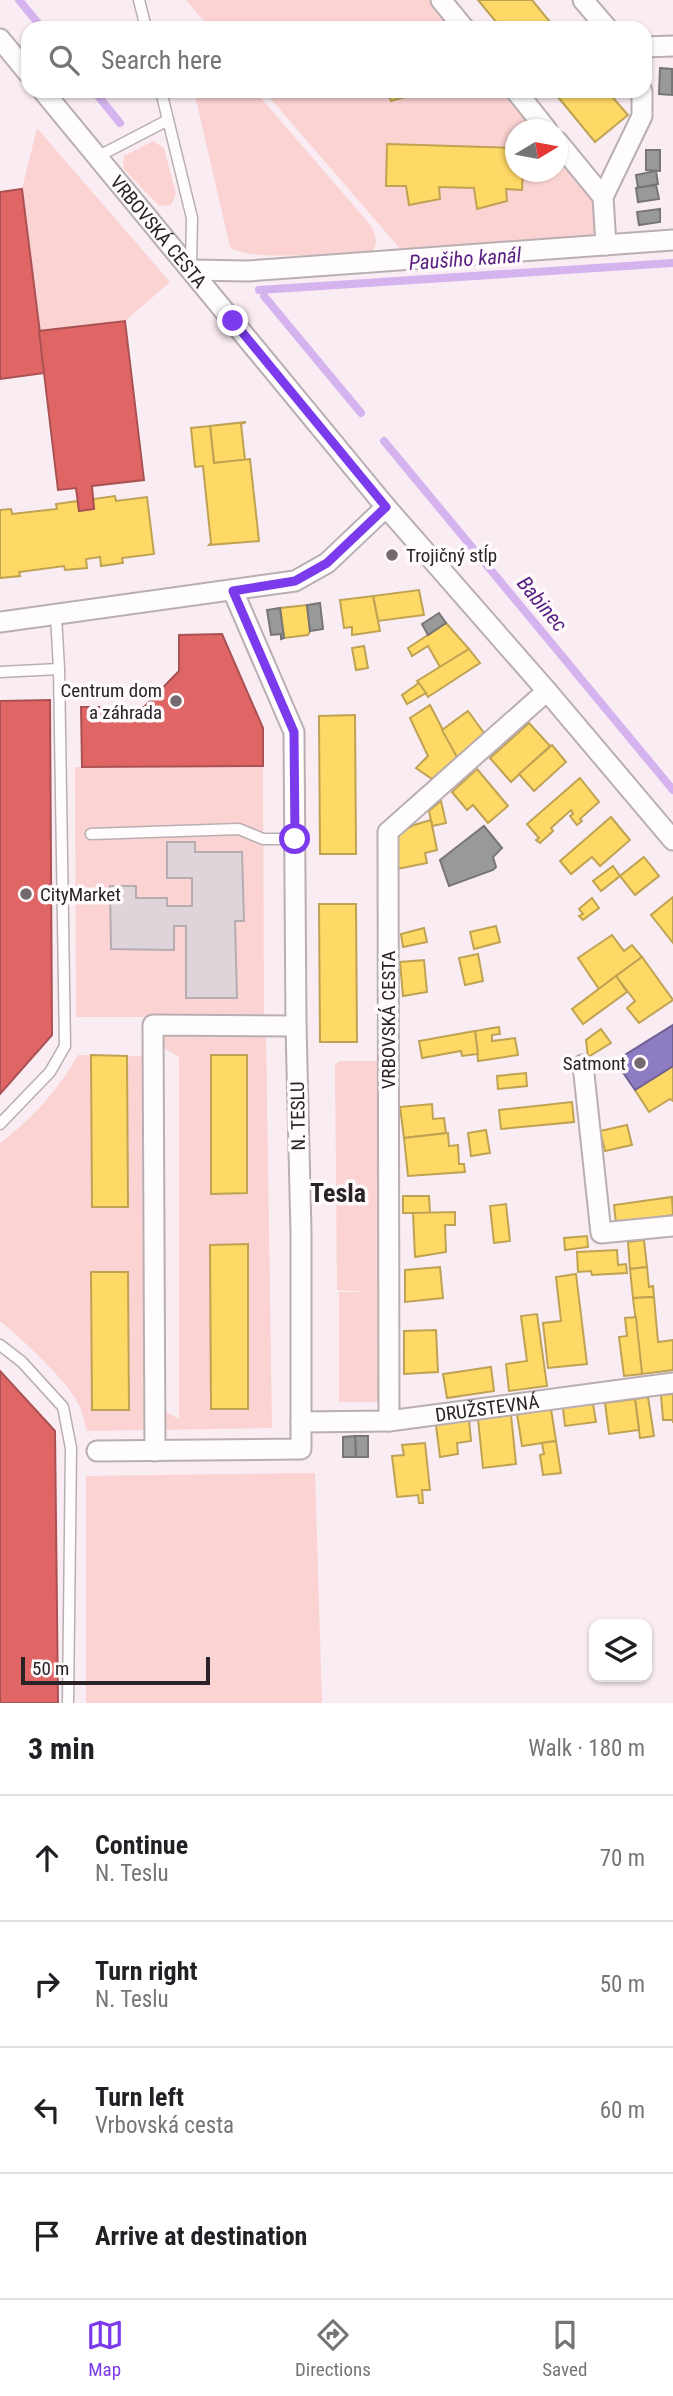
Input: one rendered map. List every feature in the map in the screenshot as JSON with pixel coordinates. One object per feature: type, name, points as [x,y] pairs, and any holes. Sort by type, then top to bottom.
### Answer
[{"type":"street","points":[[441,0],[458,21]]},
{"type":"street","points":[[583,0],[601,21]]},
{"type":"street","points":[[0,39],[21,64]]},
{"type":"street","points":[[652,47],[673,46]]},
{"type":"street","name":"VRBOVSKÁ CESTA","points":[[49,98],[386,507],[673,840]]},
{"type":"street","points":[[522,98],[538,119]]},
{"type":"street","points":[[606,245],[603,197],[642,116],[642,98]]},
{"type":"street","points":[[568,154],[603,197]]},
{"type":"street","points":[[191,270],[248,271],[673,240]]},
{"type":"street","points":[[0,622],[295,581],[327,563],[386,507]]},
{"type":"street","name":"N. TESLU","points":[[97,1451],[301,1449],[294,732],[233,591]]},
{"type":"street","name":"VRBOVSKÁ CESTA","points":[[389,1421],[388,832],[547,691]]},
{"type":"street","points":[[155,1451],[153,1025],[296,1026]]},
{"type":"street","points":[[583,1065],[601,1233],[673,1226]]},
{"type":"street","name":"DRUŽSTEVNÁ","points":[[301,1422],[389,1421],[673,1383]]},
{"type":"lane","points":[[139,0],[144,21]]},
{"type":"lane","points":[[163,98],[192,218],[191,270]]},
{"type":"lane","points":[[97,158],[168,120]]},
{"type":"lane","points":[[0,1124],[50,1072],[65,1046],[56,615]]},
{"type":"lane","points":[[0,672],[59,669]]},
{"type":"lane","points":[[91,834],[239,830],[263,839],[295,839]]},
{"type":"lane","points":[[0,1345],[22,1362],[63,1406],[71,1448],[68,1703]]},
{"type":"shaded area","points":[[186,0],[441,0],[458,21],[204,21]]},
{"type":"shaded area","points":[[196,98],[261,98],[372,227],[376,243],[372,251],[275,256],[240,252],[230,247]]},
{"type":"shaded area","points":[[270,98],[522,98],[539,119],[505,119],[505,182],[568,182],[568,154],[603,197],[606,245],[408,258]]},
{"type":"shaded area","points":[[37,128],[170,282],[125,321],[39,331],[22,189]]},
{"type":"shaded area","points":[[153,141],[164,148],[176,194],[171,205],[159,206],[123,168],[124,156]]},
{"type":"shaded area","points":[[263,766],[264,1017],[76,1017],[75,767]]},
{"type":"shaded area","points":[[167,1031],[266,1032],[272,1428],[155,1430],[155,1406],[179,1419],[179,1057],[161,1046],[163,1035]]},
{"type":"shaded area","points":[[78,1055],[145,1056],[145,1430],[87,1431],[82,1411],[65,1384],[32,1349],[0,1321],[0,1143],[43,1103]]},
{"type":"shaded area","points":[[340,1061],[381,1061],[384,1291],[378,1292],[379,1402],[339,1402],[339,1292],[368,1292],[337,1290],[335,1065]]},
{"type":"shaded area","points":[[315,1473],[322,1703],[86,1703],[86,1476]]},
{"type":"building: Homes","points":[[478,0],[532,0],[549,21],[495,21]]},
{"type":"building: Homes","points":[[559,98],[613,98],[628,115],[595,142]]},
{"type":"building: Homes","points":[[387,144],[505,148],[505,182],[522,182],[522,190],[506,189],[507,201],[477,209],[474,188],[439,187],[440,199],[409,205],[406,186],[386,186]]},
{"type":"building: Homes","points":[[246,422],[241,424],[245,460],[214,463],[210,426]]},
{"type":"building: Homes","points":[[210,426],[214,463],[250,459],[259,541],[209,545],[211,543],[203,466],[195,467],[191,428]]},
{"type":"building: Homes","points":[[115,496],[116,501],[147,497],[154,554],[122,558],[123,563],[101,566],[100,557],[86,559],[87,568],[65,570],[64,566],[19,572],[20,576],[0,578],[0,510],[11,509],[12,514],[57,509],[56,504],[78,501],[79,511],[94,509],[93,499]]},
{"type":"building: Homes","points":[[419,590],[424,615],[378,621],[373,596]]},
{"type":"building: Homes","points":[[373,596],[380,631],[352,635],[352,627],[344,628],[340,600]]},
{"type":"building: Homes","points":[[307,605],[310,631],[308,635],[284,638],[280,608]]},
{"type":"building: Homes","points":[[446,623],[469,649],[440,667],[428,646],[412,656],[408,648]]},
{"type":"building: Homes","points":[[364,646],[368,668],[356,670],[352,648]]},
{"type":"building: Homes","points":[[469,649],[480,663],[428,697],[417,681]]},
{"type":"building: Homes","points":[[419,683],[426,693],[407,704],[402,695]]},
{"type":"building: Homes","points":[[430,705],[457,757],[432,779],[416,768],[428,756],[410,718]]},
{"type":"building: Homes","points":[[468,711],[484,733],[457,757],[442,730]]},
{"type":"building: Homes","points":[[355,715],[356,854],[320,854],[319,716]]},
{"type":"building: Homes","points":[[529,723],[550,746],[511,782],[490,758]]},
{"type":"building: Homes","points":[[552,745],[566,762],[534,791],[519,774]]},
{"type":"building: Homes","points":[[477,769],[508,806],[488,823],[473,805],[467,810],[452,792]]},
{"type":"building: Homes","points":[[580,778],[599,802],[577,825],[570,816],[573,814],[571,810],[551,828],[553,831],[540,843],[527,824]]},
{"type":"building: Homes","points":[[441,801],[446,823],[432,826],[429,811]]},
{"type":"building: Homes","points":[[611,817],[630,840],[600,866],[592,857],[571,874],[560,861]]},
{"type":"building: Homes","points":[[431,820],[437,850],[425,853],[427,863],[397,869],[395,836],[414,825]]},
{"type":"building: Homes","points":[[644,857],[659,876],[635,895],[620,876]]},
{"type":"building: Homes","points":[[613,866],[620,876],[601,891],[593,881]]},
{"type":"building: Homes","points":[[673,897],[673,943],[651,915]]},
{"type":"building: Homes","points":[[592,898],[599,908],[583,920],[579,916],[583,914],[579,909]]},
{"type":"building: Homes","points":[[319,904],[356,904],[357,1042],[320,1042]]},
{"type":"building: Homes","points":[[496,926],[500,942],[474,949],[470,932]]},
{"type":"building: Homes","points":[[424,928],[427,942],[403,947],[401,934]]},
{"type":"building: Homes","points":[[612,935],[624,951],[632,945],[642,957],[599,989],[578,958]]},
{"type":"building: Homes","points":[[478,954],[483,981],[465,985],[459,958]]},
{"type":"building: Homes","points":[[642,957],[673,1000],[639,1023],[627,1008],[635,1001],[616,976]]},
{"type":"building: Homes","points":[[424,960],[427,992],[403,996],[400,962]]},
{"type":"building: Homes","points":[[616,976],[627,992],[583,1024],[572,1009]]},
{"type":"building: Homes","points":[[499,1027],[500,1034],[492,1035],[492,1041],[515,1038],[518,1055],[478,1061],[475,1031]]},
{"type":"building: Homes","points":[[601,1029],[611,1043],[588,1057],[586,1040]]},
{"type":"building: Homes","points":[[475,1031],[478,1054],[462,1056],[461,1051],[422,1058],[419,1041]]},
{"type":"building: Homes","points":[[91,1055],[127,1056],[128,1207],[92,1207]]},
{"type":"building: Homes","points":[[211,1055],[247,1055],[247,1193],[211,1194]]},
{"type":"building: Homes","points":[[673,1066],[673,1101],[670,1099],[649,1112],[635,1090]]},
{"type":"building: Homes","points":[[526,1073],[527,1086],[498,1089],[497,1076]]},
{"type":"building: Homes","points":[[572,1102],[574,1122],[501,1129],[499,1110]]},
{"type":"building: Homes","points":[[432,1104],[433,1119],[444,1118],[446,1133],[404,1138],[400,1107]]},
{"type":"building: Homes","points":[[627,1125],[632,1145],[605,1151],[600,1131]]},
{"type":"building: Homes","points":[[486,1130],[490,1153],[471,1156],[468,1133]]},
{"type":"building: Homes","points":[[448,1133],[449,1146],[458,1145],[459,1164],[464,1164],[465,1172],[408,1176],[404,1138]]},
{"type":"building: Homes","points":[[403,1196],[429,1196],[430,1213],[403,1213]]},
{"type":"building: Homes","points":[[672,1197],[673,1215],[616,1223],[614,1205]]},
{"type":"building: Homes","points":[[506,1204],[510,1241],[494,1243],[490,1206]]},
{"type":"building: Homes","points":[[455,1212],[455,1225],[445,1225],[446,1252],[415,1257],[413,1213]]},
{"type":"building: Homes","points":[[587,1236],[588,1247],[565,1250],[564,1238]]},
{"type":"building: Homes","points":[[644,1240],[647,1267],[630,1269],[628,1242]]},
{"type":"building: Homes","points":[[248,1244],[248,1409],[211,1409],[210,1245]]},
{"type":"building: Homes","points":[[617,1250],[618,1265],[626,1264],[627,1273],[592,1275],[591,1271],[578,1272],[577,1252]]},
{"type":"building: Homes","points":[[440,1267],[443,1298],[405,1302],[405,1270]]},
{"type":"building: Homes","points":[[647,1267],[649,1287],[653,1286],[654,1297],[633,1298],[630,1269]]},
{"type":"building: Homes","points":[[91,1272],[128,1272],[129,1410],[92,1410]]},
{"type":"building: Homes","points":[[576,1274],[587,1364],[548,1368],[543,1323],[561,1321],[556,1277]]},
{"type":"building: Homes","points":[[654,1297],[658,1342],[673,1340],[673,1370],[642,1374],[633,1298]]},
{"type":"building: Homes","points":[[537,1314],[547,1386],[509,1391],[506,1364],[527,1361],[521,1316]]},
{"type":"building: Homes","points":[[636,1317],[642,1374],[624,1376],[619,1337],[627,1336],[625,1318]]},
{"type":"building: Homes","points":[[436,1330],[438,1372],[404,1374],[404,1331]]},
{"type":"building: Homes","points":[[491,1367],[494,1391],[447,1398],[443,1374]]},
{"type":"building: Homes","points":[[673,1394],[673,1420],[663,1420],[661,1395]]},
{"type":"building: Homes","points":[[648,1397],[654,1436],[640,1438],[635,1399]]},
{"type":"building: Homes","points":[[635,1399],[639,1430],[609,1434],[605,1403]]},
{"type":"building: Homes","points":[[593,1404],[596,1422],[565,1426],[563,1408]]},
{"type":"building: Homes","points":[[551,1409],[556,1441],[522,1446],[517,1414]]},
{"type":"building: Homes","points":[[511,1415],[516,1464],[483,1468],[478,1419]]},
{"type":"building: Homes","points":[[469,1420],[471,1441],[457,1443],[458,1454],[440,1457],[436,1425]]},
{"type":"building: Homes","points":[[556,1441],[561,1473],[543,1475],[540,1455],[544,1454],[542,1443]]},
{"type":"building: Homes","points":[[425,1443],[430,1490],[422,1490],[423,1503],[419,1503],[418,1495],[397,1497],[392,1456],[404,1455],[402,1445]]},
{"type":"building: Shops","points":[[22,189],[45,373],[0,379],[0,192]]},
{"type":"building: Shops","points":[[125,321],[144,480],[92,486],[94,509],[79,511],[76,488],[58,490],[39,331]]},
{"type":"building: Shops","points":[[222,634],[263,728],[263,766],[82,767],[81,707],[144,707],[179,671],[179,635]]},
{"type":"building: Shops","name":"CityMarket","points":[[50,700],[52,1035],[0,1094],[0,701]]},
{"type":"building: Shops","points":[[0,1371],[55,1431],[58,1703],[0,1703]]},
{"type":"building: Offices","points":[[673,1025],[673,1066],[635,1090],[615,1061]]},
{"type":"building: Industry","points":[[660,68],[672,69],[672,95],[659,94]]},
{"type":"building: Industry","points":[[646,150],[660,150],[660,171],[646,170]]},
{"type":"building: Industry","points":[[656,171],[658,184],[638,188],[636,175]]},
{"type":"building: Industry","points":[[656,185],[659,199],[638,202],[636,188]]},
{"type":"building: Industry","points":[[660,209],[660,222],[639,225],[637,212]]},
{"type":"building: Industry","points":[[320,603],[323,629],[310,631],[307,605]]},
{"type":"building: Industry","points":[[280,608],[284,638],[281,639],[281,634],[271,635],[267,610]]},
{"type":"building: Industry","points":[[439,613],[446,623],[428,635],[422,624]]},
{"type":"building: Industry","points":[[484,826],[502,848],[493,857],[496,867],[449,886],[440,860]]},
{"type":"building: Industry","points":[[355,1436],[368,1436],[368,1457],[356,1457]]},
{"type":"building: Industry","points":[[355,1436],[356,1457],[343,1457],[343,1437]]},
{"type":"building: Other","points":[[167,842],[195,842],[195,852],[242,852],[244,921],[235,921],[237,998],[186,998],[186,926],[174,926],[174,950],[111,949],[110,886],[136,886],[136,898],[167,898],[167,906],[192,906],[192,878],[167,878]]},
{"type":"waterway","name":"Babinec","points":[[19,0],[36,21]]},
{"type":"waterway","name":"Babinec","points":[[100,98],[120,123]]},
{"type":"waterway","name":"Paušiho kanál","points":[[259,290],[673,263]]},
{"type":"waterway","name":"Babinec","points":[[264,296],[361,413]]},
{"type":"waterway","name":"Babinec","points":[[384,441],[673,790]]},
{"type":"place","name":"Trojičný stĺp","points":[[392,555]]},
{"type":"place","name":"Centrum dom a záhrada","points":[[176,701]]},
{"type":"place","name":"CityMarket","points":[[26,894]]},
{"type":"place","name":"Satmont","points":[[640,1063]]},
{"type":"district","name":"Tesla","points":[[338,1193]]},
{"type":"route","points":[[233,321],[386,507],[327,563],[295,581],[233,591],[294,732],[295,839]]}]
